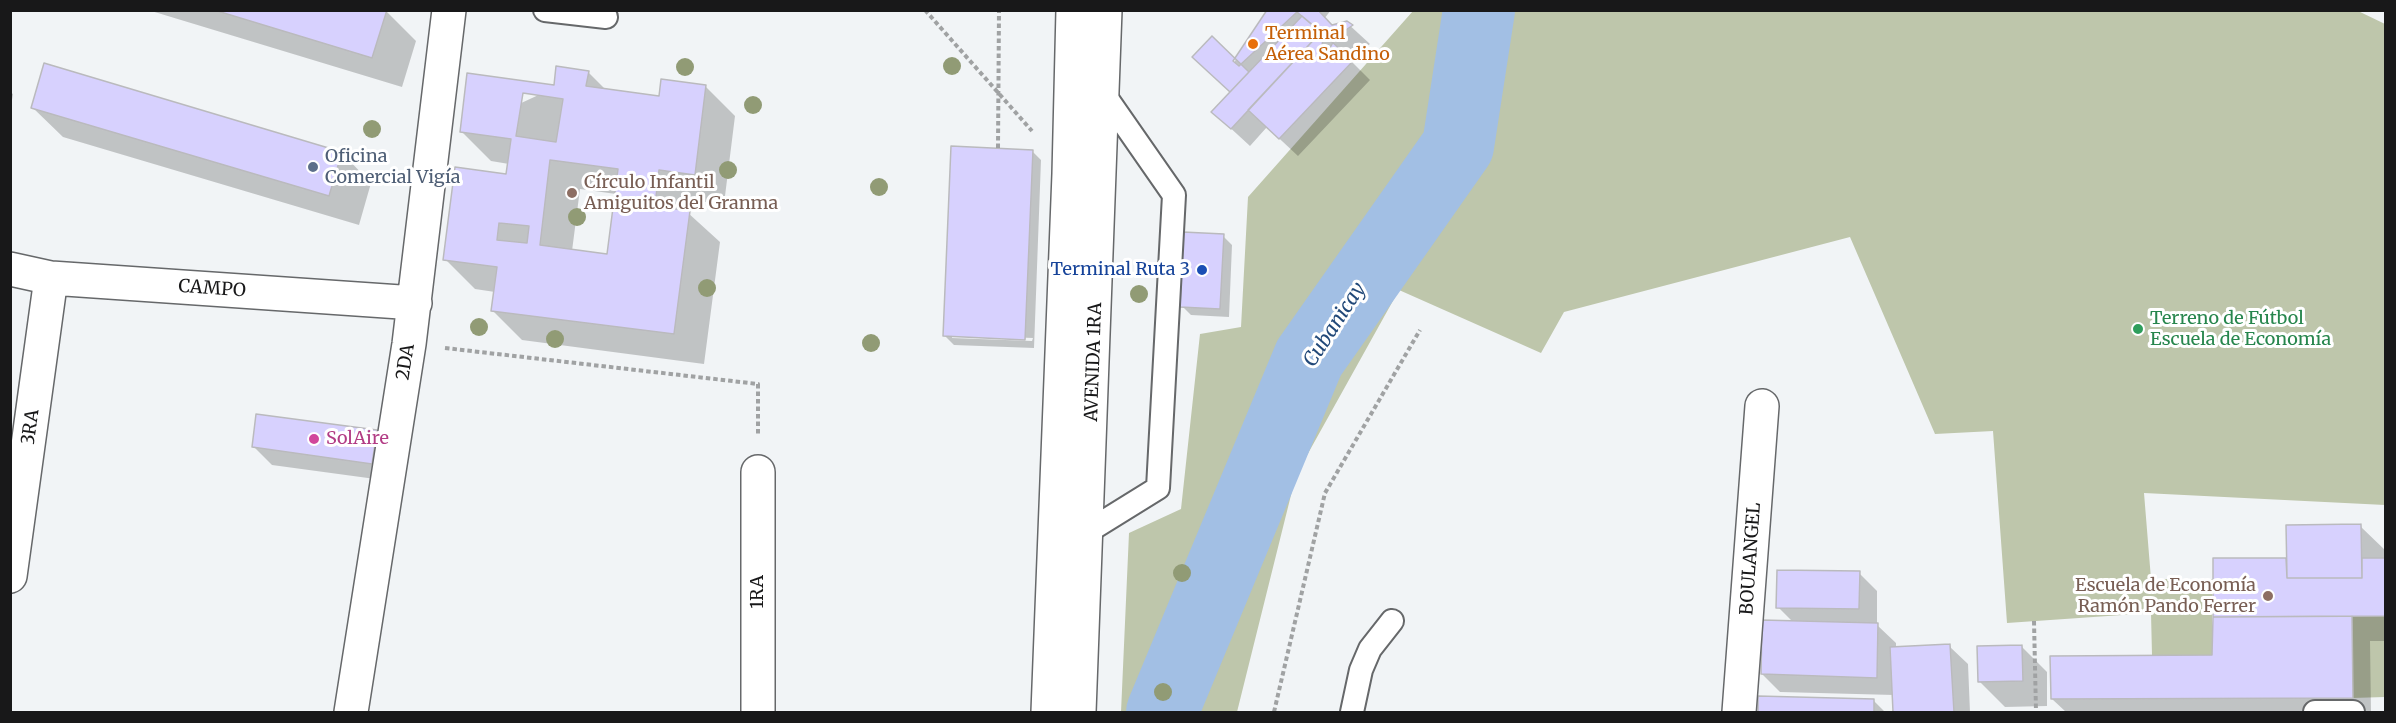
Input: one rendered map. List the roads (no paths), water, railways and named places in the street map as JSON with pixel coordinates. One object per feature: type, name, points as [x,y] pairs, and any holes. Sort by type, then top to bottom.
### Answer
[{"type":"street","name":"2DA","points":[[351,712],[415,303],[449,10]]},
{"type":"street","points":[[1062,10],[1073,51]]},
{"type":"street","name":"AVENIDA 1RA","points":[[1048,712],[1069,174],[1073,10]]},
{"type":"street","name":"AVENIDA 1RA","points":[[1079,712],[1105,10]]},
{"type":"street","name":"CAMPO","points":[[10,268],[51,278],[415,303]]},
{"type":"street","name":"3RA","points":[[10,576],[51,278]]},
{"type":"street","name":"BOULANGEL","points":[[1740,712],[1762,406]]},
{"type":"street","name":"1RA","points":[[758,472],[758,712]]},
{"type":"lane","points":[[545,10],[606,17]]},
{"type":"lane","points":[[1087,532],[1158,488],[1174,195],[1103,93]]},
{"type":"lane","points":[[1352,712],[1361,670],[1370,649],[1392,621]]},
{"type":"lane","points":[[2314,712],[2353,712]]},
{"type":"waterway","name":"Cubanicay","points":[[1162,712],[1309,358],[1458,146],[1479,10]]},
{"type":"place","name":"Terminal Aérea Sandino","points":[[1253,44]]},
{"type":"place","name":"Oficina Comercial Vigía","points":[[313,167]]},
{"type":"place","name":"Círculo Infantil Amiguitos del Granma","points":[[572,193]]},
{"type":"place","name":"Terminal Ruta 3","points":[[1202,270]]},
{"type":"place","name":"Terreno de Fútbol Escuela de Economía","points":[[2138,329]]},
{"type":"place","name":"SolAire","points":[[314,439]]},
{"type":"place","name":"Escuela de Economía Ramón Pando Ferrer","points":[[2268,596]]}]
